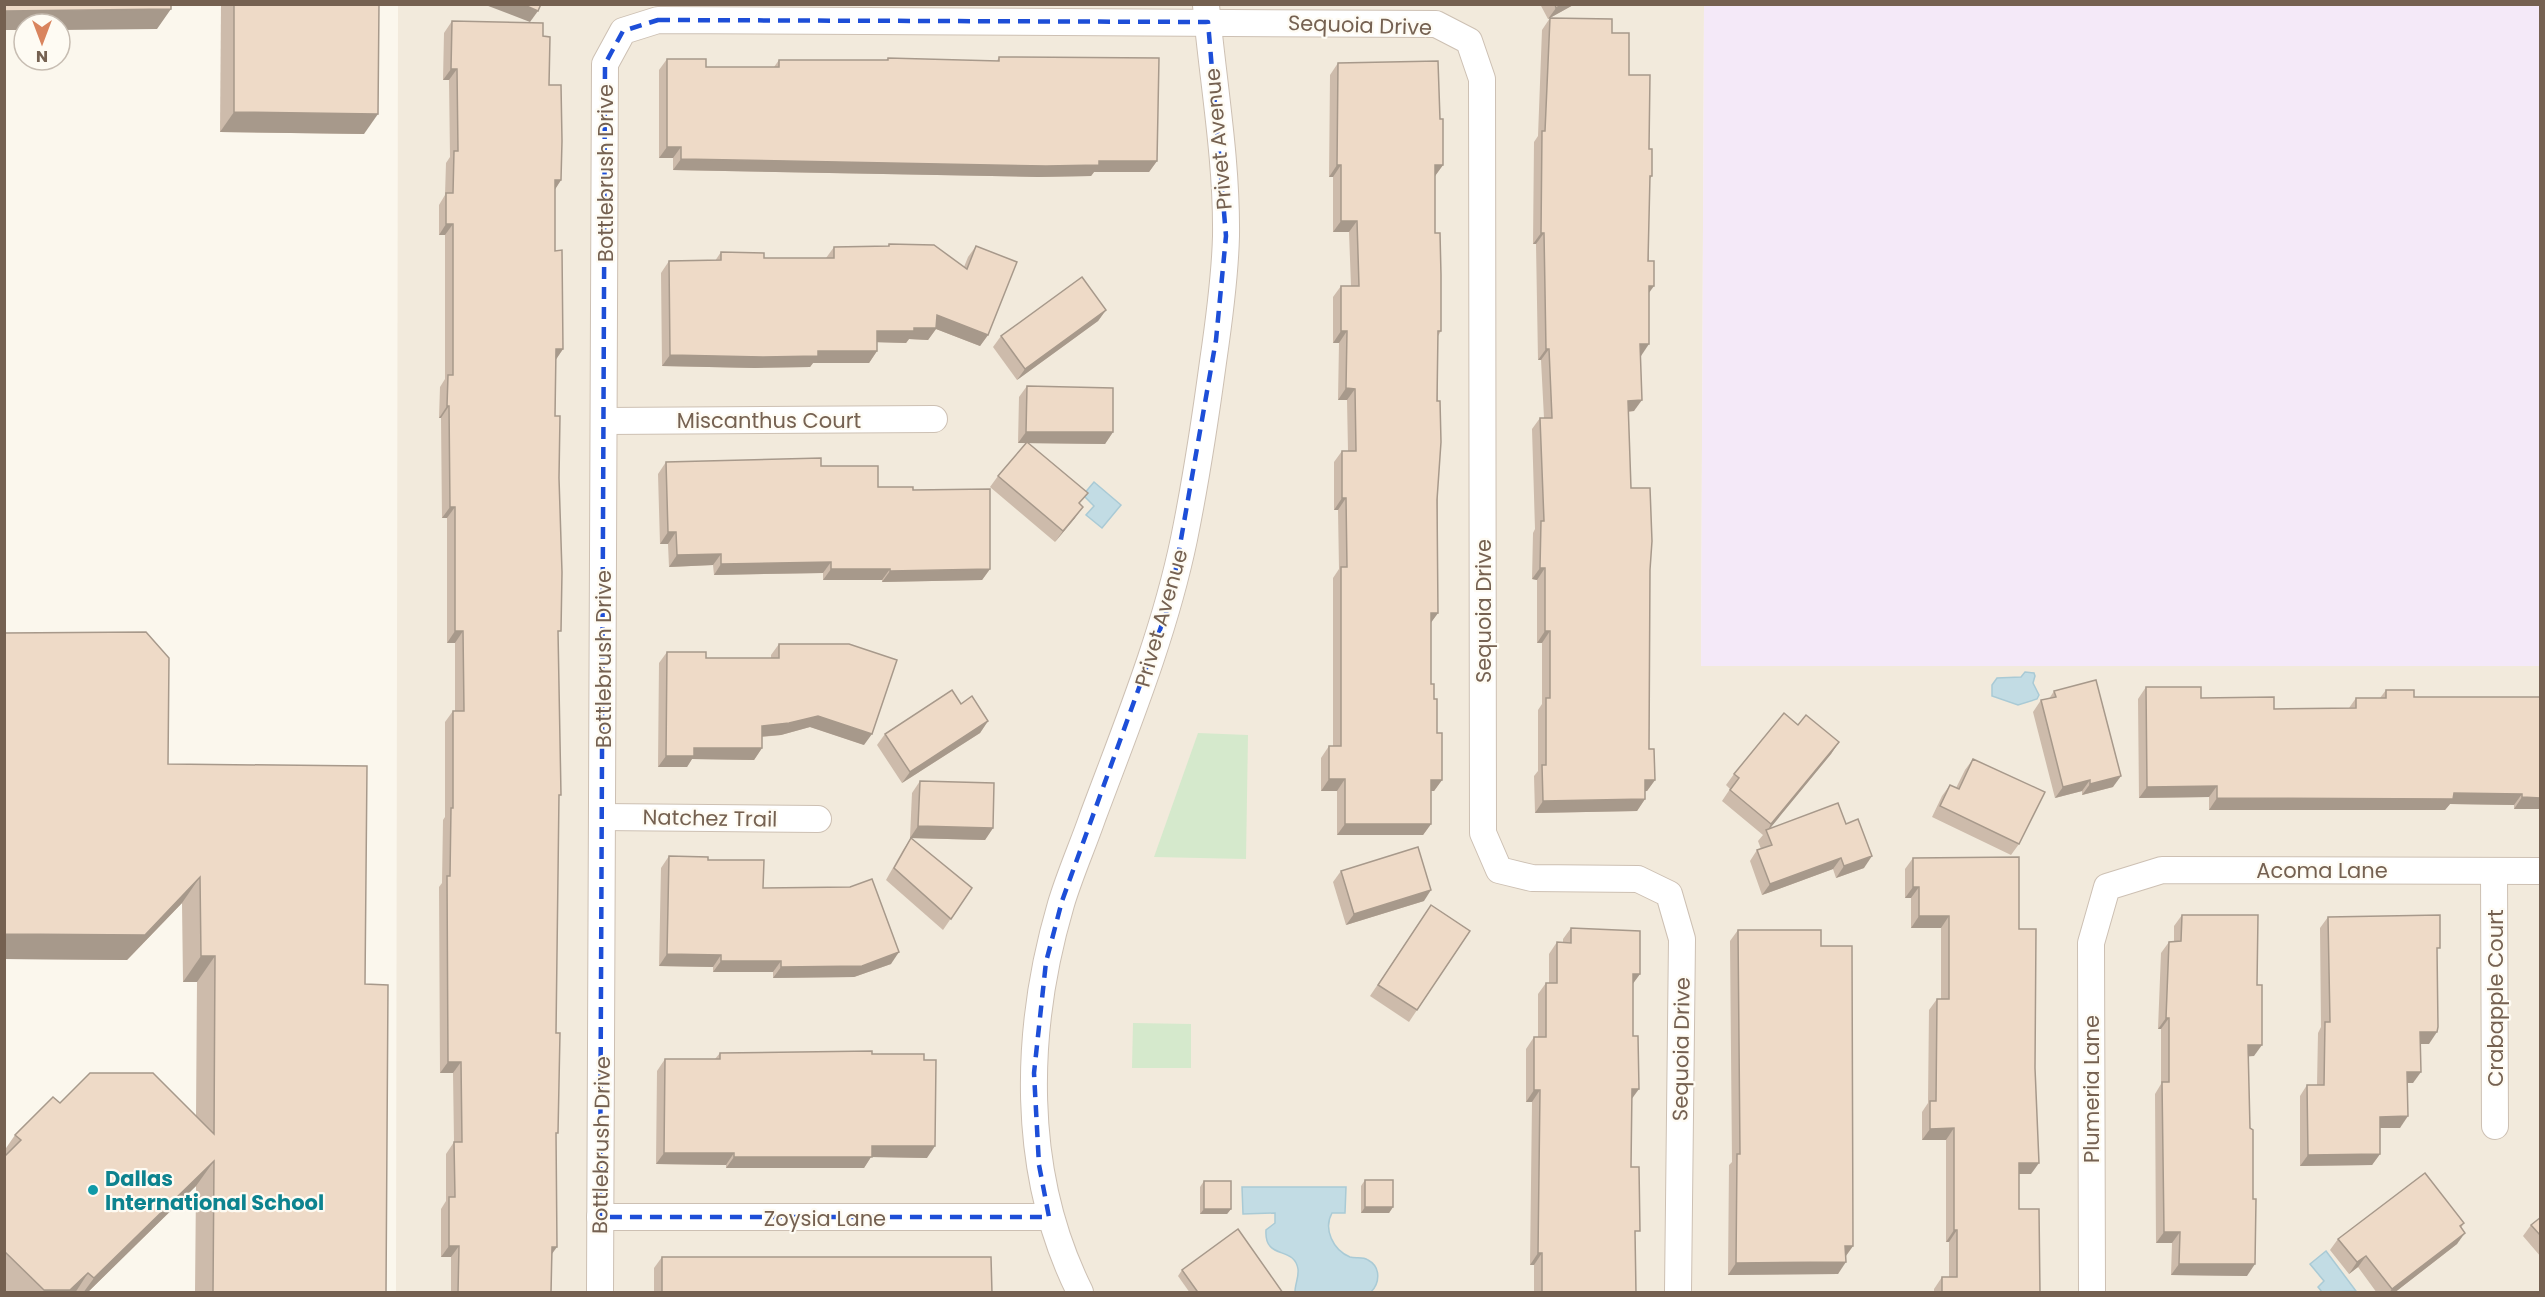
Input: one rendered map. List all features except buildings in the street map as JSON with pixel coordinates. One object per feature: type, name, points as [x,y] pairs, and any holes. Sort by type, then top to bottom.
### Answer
[{"type":"street","name":"Bottlebrush Drive","points":[[600,1293],[603,1018],[605,64],[623,31],[658,20],[1207,13]]},
{"type":"street","name":"Privet Avenue","points":[[1080,1293],[1049,1217],[1038,1155],[1034,1073],[1038,1015],[1046,962],[1062,901],[1154,653],[1170,602],[1194,485],[1214,352],[1226,236],[1221,136],[1207,13]]},
{"type":"street","name":"Sequoia Drive","points":[[1207,13],[1436,24],[1469,41],[1482,79],[1483,834],[1499,870],[1532,878],[1638,879],[1669,894],[1682,939],[1678,1293]]},
{"type":"street","name":"Miscanthus Court","points":[[604,421],[934,419]]},
{"type":"street","name":"Natchez Trail","points":[[602,817],[818,819]]},
{"type":"street","name":"Acoma Lane","points":[[2107,887],[2162,870],[2541,871]]},
{"type":"street","name":"Crabapple Court","points":[[2494,871],[2495,1126]]},
{"type":"street","name":"Plumeria Lane","points":[[2092,1293],[2091,943],[2107,887]]},
{"type":"street","name":"Zoysia Lane","points":[[600,1217],[1049,1217]]},
{"type":"highlighted area","points":[[658,20],[1208,22],[1226,236],[1216,340],[1170,602],[1062,901],[1046,962],[1034,1073],[1039,1165],[1049,1217],[600,1217],[605,64],[623,31]]},
{"type":"shaded area","points":[[398,5],[1704,5],[1701,666],[2540,666],[2540,1292],[396,1292]]},
{"type":"shaded area","points":[[1704,5],[2540,5],[2540,666],[1701,666]]},
{"type":"green space","points":[[1198,733],[1248,735],[1246,859],[1154,857]]},
{"type":"green space","points":[[1133,1023],[1191,1024],[1191,1068],[1132,1068]]},
{"type":"water","points":[[1094,482],[1121,505],[1102,528],[1086,515],[1094,506],[1083,495]]},
{"type":"water","points":[[2025,672],[2034,673],[2033,683],[2039,695],[2037,699],[2018,705],[1992,696],[1992,685],[1997,678],[2021,677]]},
{"type":"water","points":[[1242,1187],[1346,1187],[1345,1213],[1332,1213],[1329,1219],[1329,1232],[1334,1244],[1344,1254],[1352,1258],[1366,1259],[1375,1267],[1378,1275],[1371,1292],[1295,1292],[1298,1269],[1295,1262],[1291,1257],[1274,1250],[1267,1240],[1266,1230],[1275,1223],[1275,1213],[1243,1214]]},
{"type":"water","points":[[2326,1251],[2356,1291],[2322,1292],[2318,1287],[2324,1281],[2310,1264]]},
{"type":"place","name":"Dallas International School","points":[[93,1190]]}]
